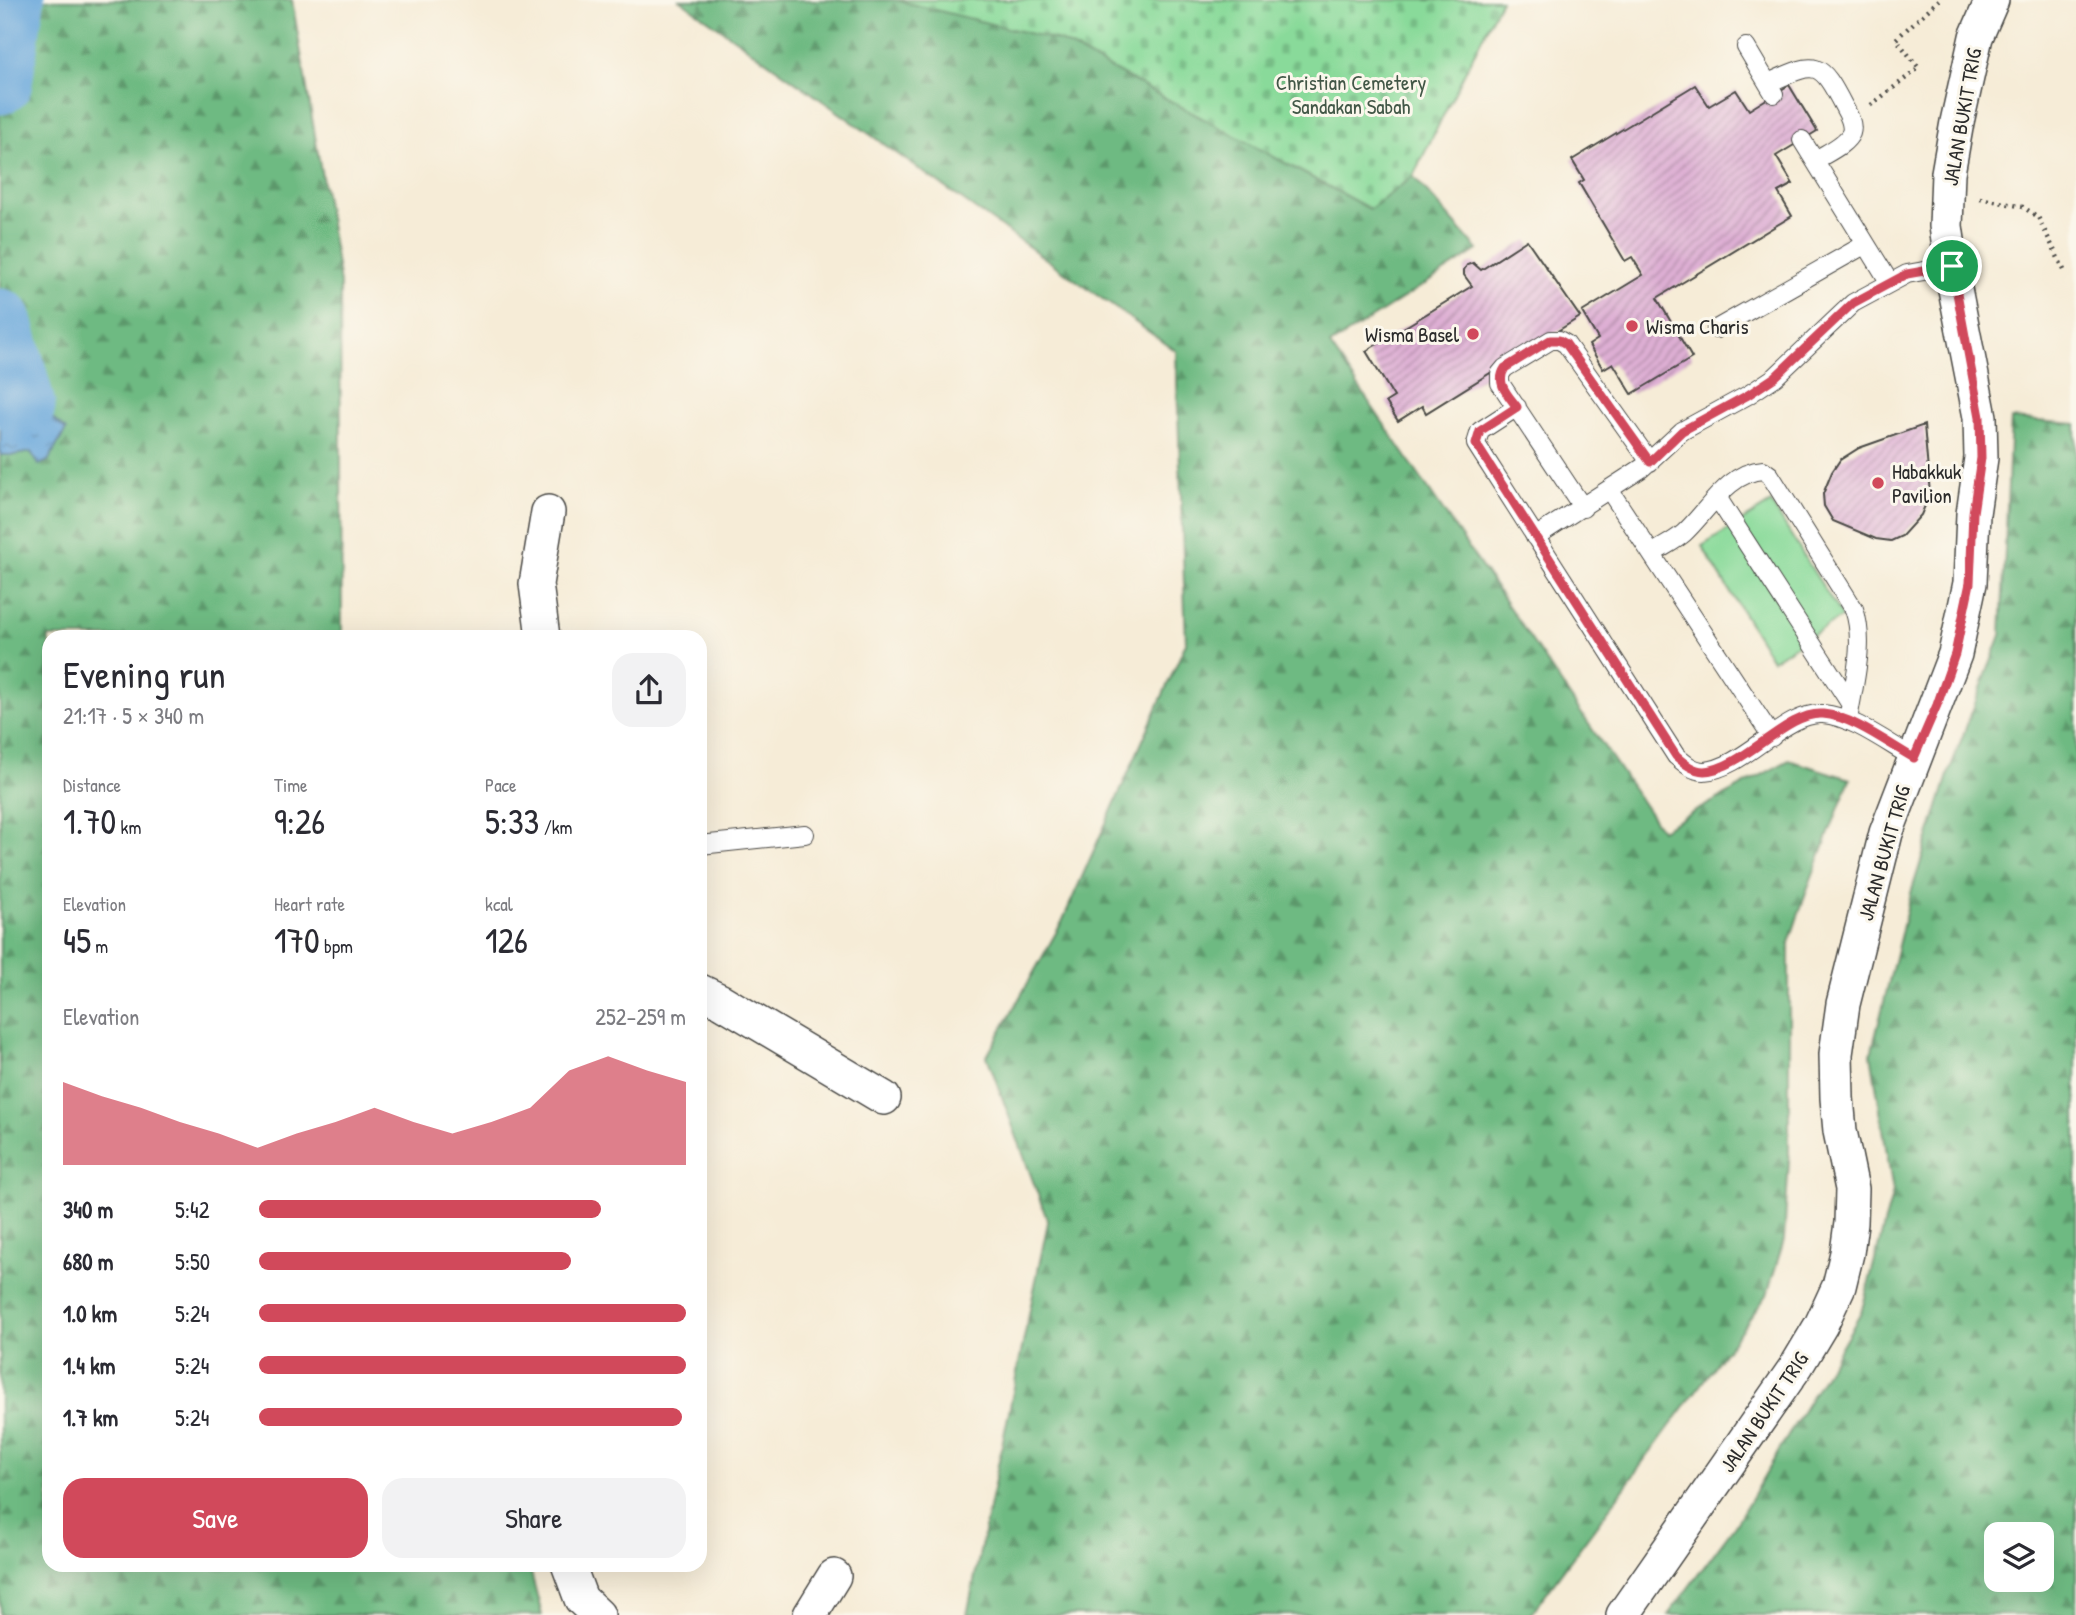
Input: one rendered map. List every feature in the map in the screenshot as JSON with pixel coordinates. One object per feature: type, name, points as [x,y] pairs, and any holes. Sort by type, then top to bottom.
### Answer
[{"type":"street","name":"JALAN BUKIT TRIG","points":[[1623,1615],[1797,1365],[1821,1325],[1839,1286],[1850,1233],[1852,1189],[1840,1131],[1837,1098],[1836,1054],[1843,1004],[1886,832],[1955,654],[1970,583],[1973,513],[1981,458],[1980,417],[1946,226],[1948,173],[1976,37],[1992,0]]},
{"type":"street","points":[[542,630],[536,584],[548,512]]},
{"type":"street","points":[[707,994],[884,1098]]},
{"type":"street","points":[[571,1572],[581,1599],[598,1615]]},
{"type":"street","points":[[810,1615],[834,1576]]},
{"type":"lane","points":[[1746,47],[1771,89],[1802,68],[1812,68],[1829,78],[1851,120],[1851,132],[1844,141],[1816,160]]},
{"type":"lane","points":[[1802,140],[1889,283]]},
{"type":"lane","points":[[1716,329],[1866,244]]},
{"type":"lane","points":[[1535,537],[1610,491],[1650,462],[1682,431],[1775,377],[1853,303],[1907,274],[1952,266]]},
{"type":"lane","points":[[1583,508],[1500,383],[1500,374],[1505,368],[1550,340],[1559,340],[1566,344],[1650,462]]},
{"type":"lane","points":[[1517,407],[1480,431],[1476,444],[1676,756],[1689,767],[1703,771],[1729,763],[1802,717],[1849,712]]},
{"type":"lane","points":[[1652,554],[1683,534],[1727,486],[1754,470],[1763,470],[1770,475],[1854,609],[1859,624],[1849,712]]},
{"type":"lane","points":[[1610,491],[1772,737]]},
{"type":"lane","points":[[1717,497],[1849,712],[1914,758]]},
{"type":"lane","points":[[707,844],[805,834]]},
{"type":"path","points":[[1851,120],[1919,68],[1896,39],[1939,0]]},
{"type":"path","points":[[1948,191],[2023,206],[2038,217],[2064,270]]},
{"type":"green space","points":[[0,0],[292,0],[340,283],[342,630],[42,630],[42,1572],[531,1572],[542,1615],[0,1615]]},
{"type":"green space","points":[[680,0],[896,0],[1060,41],[1370,209],[1413,176],[1478,250],[1330,345],[1661,830],[1789,760],[1850,779],[1789,943],[1789,1160],[1784,1240],[1767,1295],[1530,1615],[967,1615],[1048,1222],[987,1056],[1062,922],[1186,643],[1176,351]]},
{"type":"green space","name":"Christian Cemetery Sandakan Sabah","points":[[896,0],[1501,0],[1413,176],[1370,209],[1060,41]]},
{"type":"green space","points":[[2011,419],[2076,424],[2076,1615],[1668,1615],[1735,1525],[1861,1313],[1893,1191],[1871,1054],[1911,893],[1949,772],[2001,635]]},
{"type":"green space","points":[[1771,503],[1842,617],[1772,660],[1702,546]]},
{"type":"water","points":[[10,407],[42,410],[66,430],[48,461],[39,465],[31,452],[0,455],[0,419]]},
{"type":"building","points":[[1695,85],[1709,106],[1736,90],[1749,110],[1789,85],[1817,131],[1776,156],[1793,184],[1778,192],[1792,216],[1657,298],[1692,358],[1632,394],[1613,363],[1603,369],[1589,345],[1598,339],[1582,312],[1643,275],[1632,257],[1625,261],[1579,183],[1584,180],[1572,160]]},
{"type":"building","name":"Wisma Basel","points":[[1527,240],[1580,317],[1426,413],[1422,406],[1398,421],[1386,402],[1394,397],[1366,351],[1472,286],[1464,275],[1467,265],[1473,263],[1481,270]]},
{"type":"building","name":"Habakkuk Pavilion","points":[[1924,425],[1930,494],[1921,515],[1902,536],[1891,541],[1876,539],[1833,521],[1824,506],[1823,494],[1840,460],[1859,448]]},
{"type":"waterway","points":[[0,82],[12,0]]},
{"type":"waterway","points":[[0,321],[23,406]]},
{"type":"place","name":"Wisma Charis","points":[[1632,326]]},
{"type":"place","name":"Wisma Basel","points":[[1473,334]]},
{"type":"place","name":"Habakkuk Pavilion","points":[[1878,483]]},
{"type":"route","points":[[1952,266],[1980,417],[1981,458],[1973,513],[1970,583],[1955,654],[1914,758],[1848,721],[1822,713],[1802,717],[1729,763],[1703,771],[1689,767],[1676,756],[1476,444],[1480,431],[1517,407],[1500,383],[1500,374],[1505,368],[1550,340],[1559,340],[1566,344],[1650,462],[1682,431],[1775,377],[1853,303],[1907,274],[1952,266]]}]
